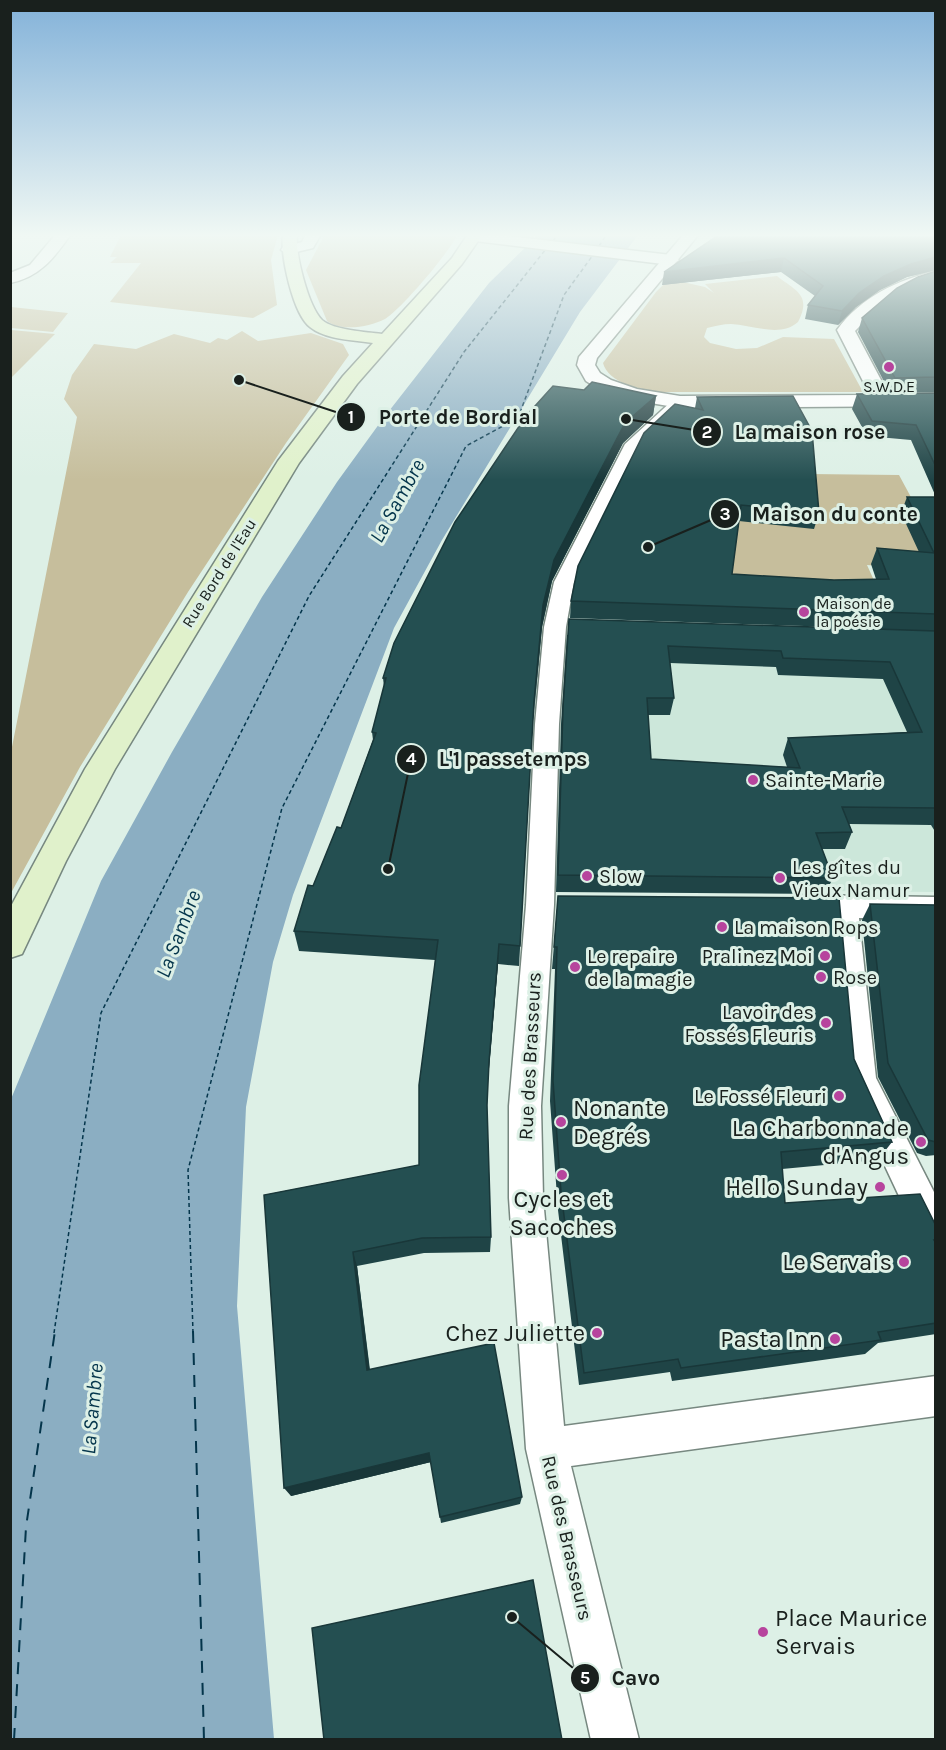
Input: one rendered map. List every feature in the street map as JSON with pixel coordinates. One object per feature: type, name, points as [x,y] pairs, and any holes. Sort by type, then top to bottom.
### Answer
[{"type":"main road","points":[[313,316],[315,323],[328,330],[384,340]]},
{"type":"main road","name":"Rue Bord de l'Eau","points":[[10,944],[46,869],[100,770],[251,520],[289,461],[330,405],[407,316]]},
{"type":"street","points":[[622,316],[588,357],[586,365],[593,377],[604,384],[633,394],[680,402],[936,400]]},
{"type":"street","points":[[860,316],[846,330],[847,335],[882,400]]},
{"type":"street","name":"Rue des Brasseurs","points":[[615,1740],[546,1449],[526,1198],[526,1095],[530,1016],[552,905],[547,724],[555,627],[564,582],[633,444],[680,402]]},
{"type":"street","points":[[555,627],[577,626]]},
{"type":"street","points":[[774,906],[936,908]]},
{"type":"street","points":[[844,906],[860,1079],[924,1184],[936,1234]]},
{"type":"street","points":[[546,1449],[936,1396]]},
{"type":"shaded area","points":[[11,316],[66,316],[53,332],[11,328]]},
{"type":"shaded area","points":[[232,316],[257,316],[253,318]]},
{"type":"shaded area","points":[[325,316],[389,316],[371,324],[356,327],[340,326],[327,321]]},
{"type":"shaded area","points":[[638,316],[801,316],[798,322],[783,329],[731,324],[707,328],[704,337],[710,343],[736,349],[757,348],[783,337],[834,339],[863,392],[657,392],[618,380],[611,376],[603,363]]},
{"type":"shaded area","points":[[10,330],[55,334],[11,378]]},
{"type":"shaded area","points":[[242,331],[258,341],[311,333],[343,344],[349,355],[286,443],[188,592],[80,767],[11,893],[11,752],[77,417],[64,399],[72,375],[94,344],[136,349],[174,334],[210,343],[218,338],[227,340]]},
{"type":"shaded area","points":[[809,474],[899,475],[926,525],[934,570],[867,565],[886,607],[713,589],[719,519]]},
{"type":"shaded area","name":"Sainte-Marie","points":[[637,636],[935,648],[935,892],[824,891],[564,720]]},
{"type":"water","name":"La Sambre","points":[[463,316],[578,316],[442,540],[394,628],[293,895],[273,962],[246,1107],[237,1306],[274,1739],[11,1740],[11,1099],[101,881],[172,752],[262,597],[337,482]]},
{"type":"building","points":[[865,316],[936,316],[936,377],[895,378],[862,318]]},
{"type":"building","points":[[592,382],[656,396],[625,423],[554,560],[543,605],[534,702],[520,946],[499,944],[489,1062],[487,1105],[491,1237],[422,1238],[353,1252],[367,1370],[494,1343],[522,1497],[440,1517],[429,1453],[284,1488],[264,1195],[419,1165],[419,1085],[438,940],[294,931],[308,885],[313,886],[337,827],[341,828],[376,733],[372,732],[386,678],[383,678],[394,643],[455,522],[526,416],[553,386],[584,390]]},
{"type":"building","points":[[936,393],[936,467],[916,425],[872,421],[857,394]]},
{"type":"building","points":[[793,396],[812,431],[819,513],[741,505],[732,574],[834,580],[889,579],[877,548],[934,553],[907,497],[936,497],[936,614],[571,601],[578,566],[644,433],[675,404],[703,410],[697,397]]},
{"type":"building","points":[[569,619],[936,631],[936,808],[842,807],[852,832],[816,833],[833,878],[558,875],[563,707]],"holes":[[[668,646],[781,651],[783,658],[890,662],[922,732],[788,738],[800,768],[651,759],[647,698],[674,698]]]},
{"type":"building","points":[[558,896],[839,898],[854,1059],[892,1142],[781,1152],[785,1203],[920,1194],[936,1226],[936,1240],[934,1240],[936,1243],[936,1323],[878,1332],[881,1340],[681,1368],[678,1359],[584,1373],[561,1192],[553,1081],[557,947],[554,947]]},
{"type":"building","points":[[870,904],[936,905],[936,1142],[928,1140],[888,1063]]},
{"type":"building","points":[[533,1580],[562,1740],[324,1740],[312,1628]]},
{"type":"ferry route","points":[[54,1333],[101,1013],[309,596],[464,352],[493,316]]},
{"type":"ferry route","points":[[193,1333],[188,1170],[282,808],[466,446],[518,418],[556,316]]},
{"type":"ferry route","points":[[14,1740],[26,1527],[55,1331]]},
{"type":"ferry route","points":[[193,1331],[204,1740]]},
{"type":"place","name":"S.W.D.E","points":[[889,367]]},
{"type":"place","name":"Porte de Bordial","points":[[239,380]]},
{"type":"place","name":"La maison rose","points":[[626,419]]},
{"type":"place","name":"Maison du conte","points":[[648,547]]},
{"type":"place","name":"Maison de la poésie","points":[[804,612]]},
{"type":"place","name":"Sainte-Marie","points":[[753,780]]},
{"type":"place","name":"L'1 passetemps","points":[[388,869]]},
{"type":"place","name":"Slow","points":[[587,876]]},
{"type":"place","name":"Les gîtes du Vieux Namur","points":[[780,878]]},
{"type":"place","name":"La maison Rops","points":[[722,927]]},
{"type":"place","name":"Pralinez Moi","points":[[825,956]]},
{"type":"place","name":"Le repaire de la magie","points":[[575,967]]},
{"type":"place","name":"Rose","points":[[821,977]]},
{"type":"place","name":"Lavoir des Fossés Fleuris","points":[[826,1023]]},
{"type":"place","name":"Le Fossé Fleuri","points":[[839,1096]]},
{"type":"place","name":"Nonante Degrés","points":[[561,1122]]},
{"type":"place","name":"La Charbonnade d'Angus","points":[[921,1142]]},
{"type":"place","name":"Cycles et Sacoches","points":[[562,1175]]},
{"type":"place","name":"Hello Sunday","points":[[880,1187]]},
{"type":"place","name":"Le Servais","points":[[904,1262]]},
{"type":"place","name":"Chez Juliette","points":[[597,1333]]},
{"type":"place","name":"Pasta Inn","points":[[835,1339]]},
{"type":"place","name":"Cavo","points":[[512,1617]]},
{"type":"place","name":"Place Maurice Servais","points":[[763,1632]]}]
